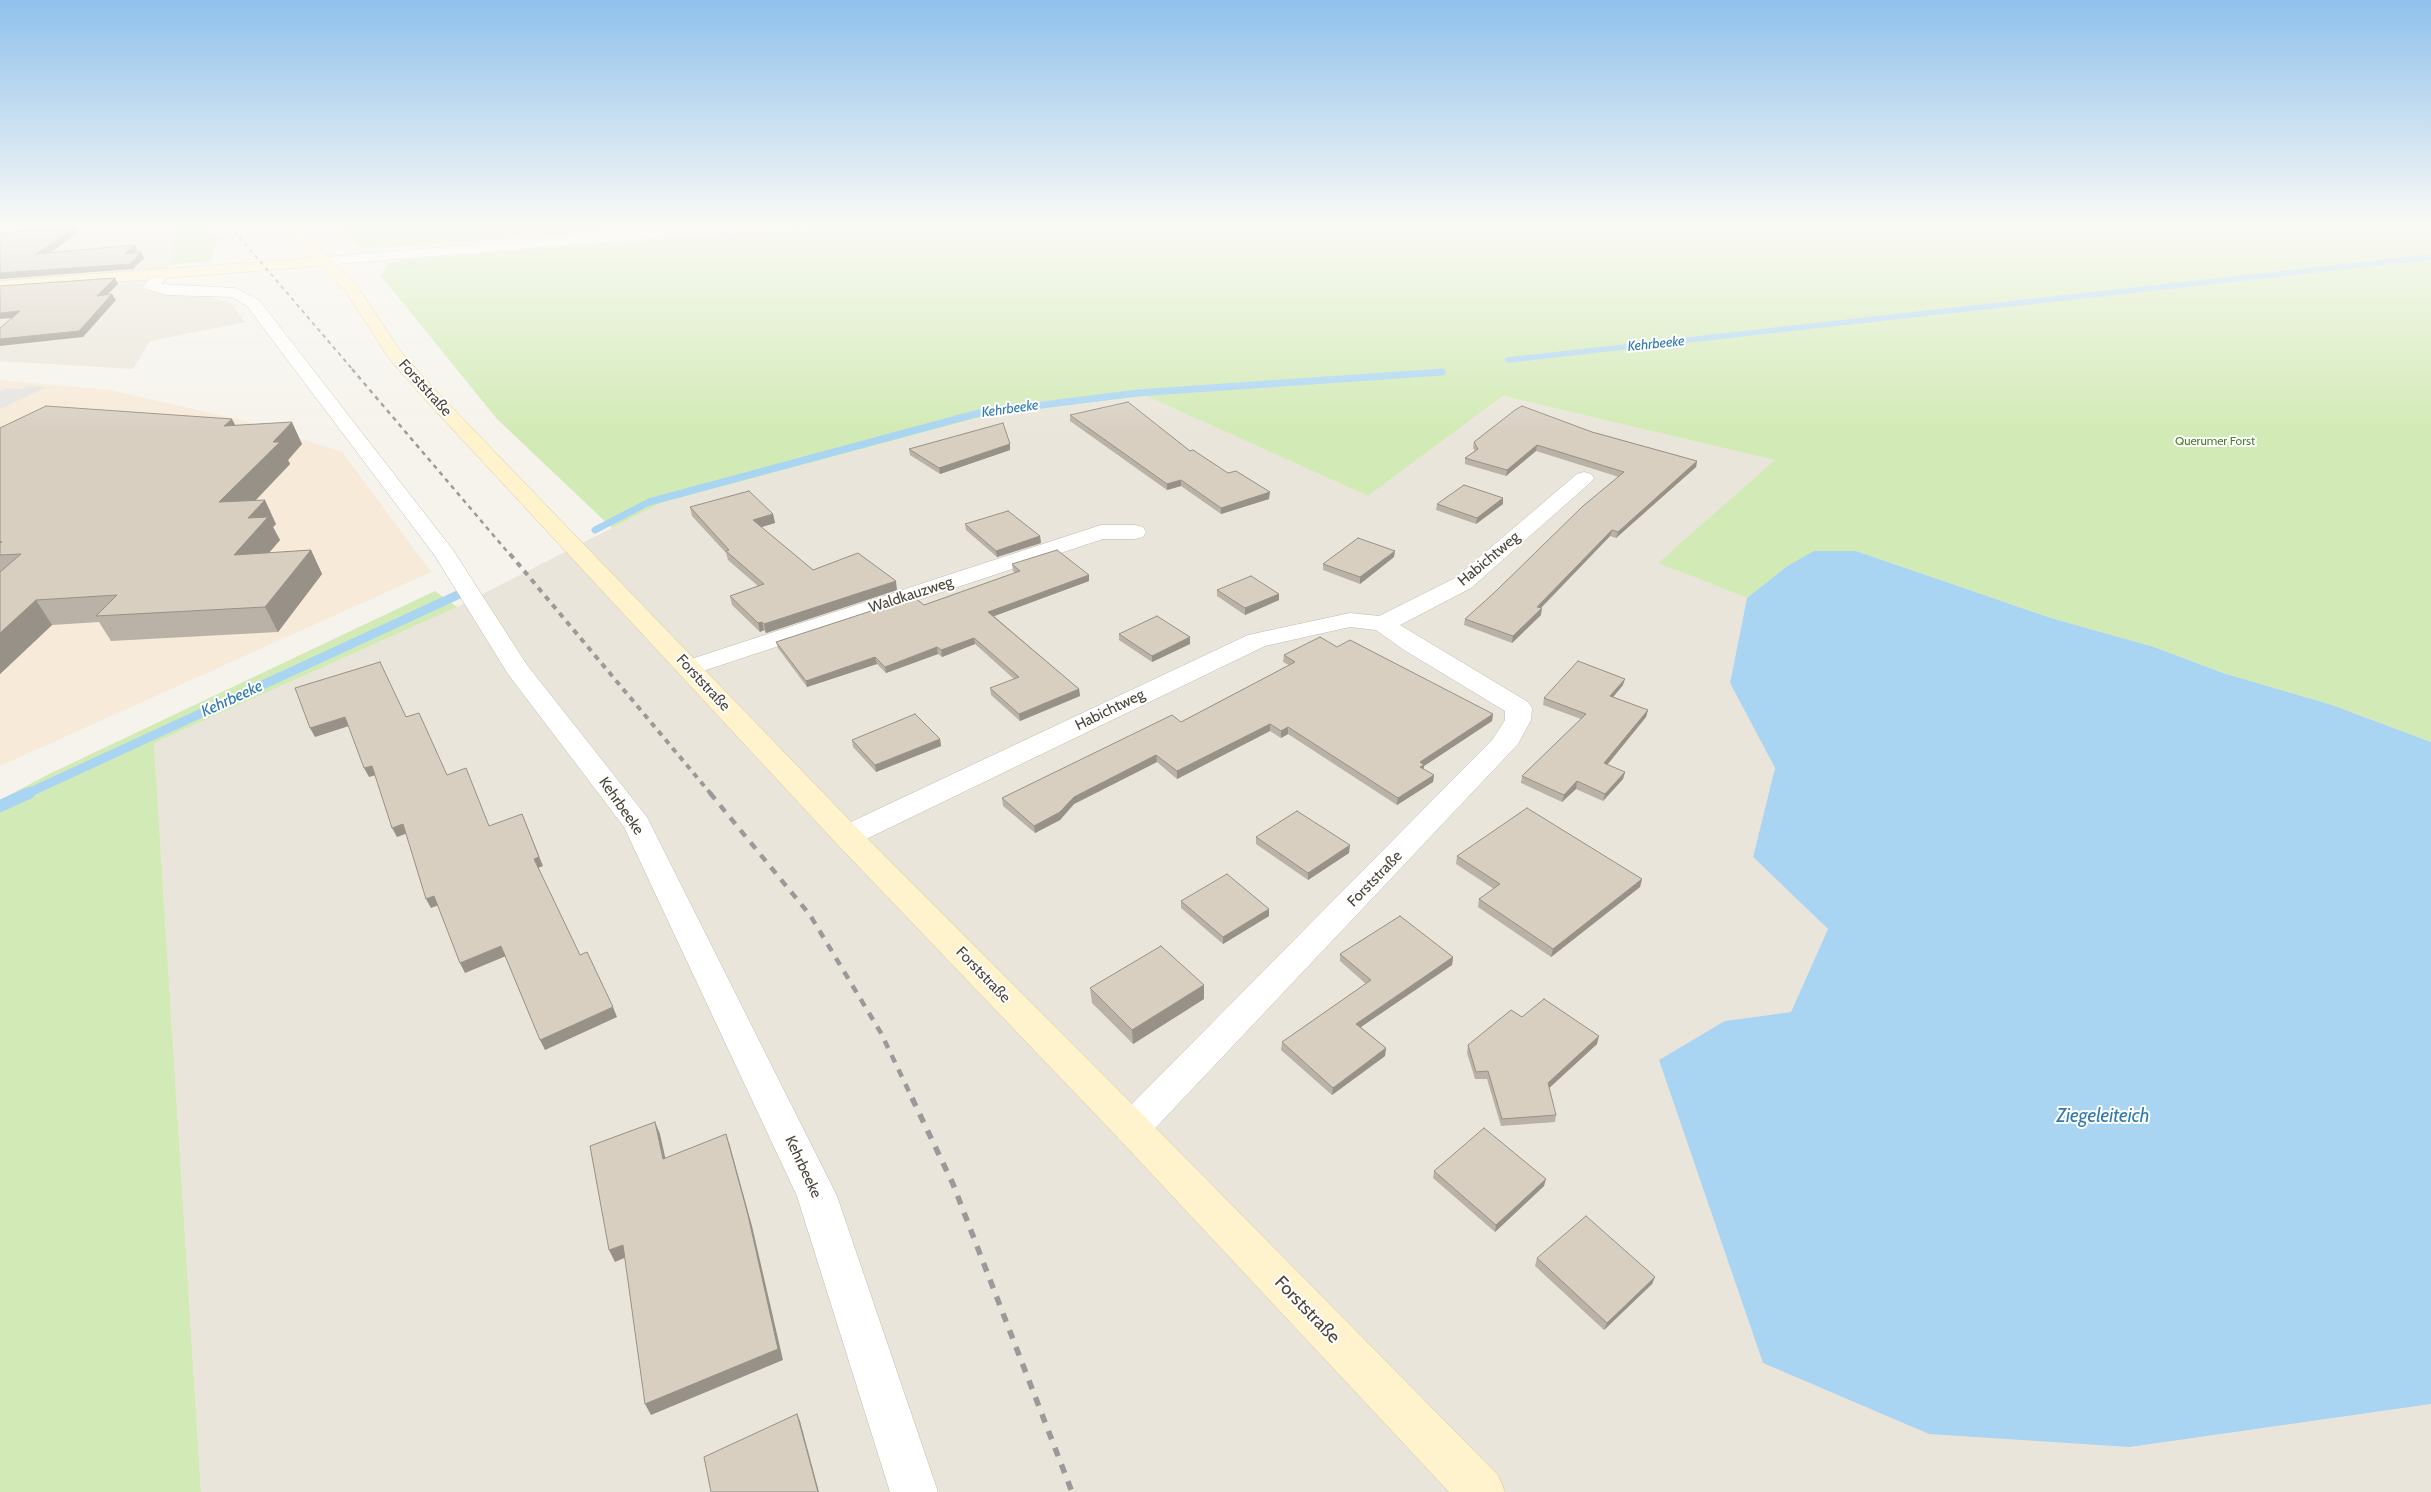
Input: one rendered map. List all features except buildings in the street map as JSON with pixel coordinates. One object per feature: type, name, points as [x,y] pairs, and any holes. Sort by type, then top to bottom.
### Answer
[{"type":"main road","name":"Forststraße","points":[[356,295],[396,356],[436,401],[847,836],[1132,1128],[1481,1492]]},
{"type":"street","name":"Kehrbeeke","points":[[239,295],[253,303],[445,555],[456,575],[518,668],[637,824],[817,1196],[914,1492]]},
{"type":"street","name":"Habichtweg","points":[[1383,624],[1462,583],[1584,478]]},
{"type":"street","name":"Waldkauzweg","points":[[688,668],[1101,532],[1135,532]]},
{"type":"street","name":"Habichtweg","points":[[847,836],[1257,640],[1350,620],[1383,624],[1413,646],[1519,708]]},
{"type":"street","name":"Forststraße","points":[[1132,1128],[1504,744],[1518,720],[1519,708]]},
{"type":"shaded area","points":[[0,295],[170,295],[212,298],[230,302],[245,322],[150,341],[133,369],[0,361]]},
{"type":"shaded area","points":[[0,380],[110,390],[242,420],[342,452],[431,572],[0,766]]},
{"type":"shaded area","points":[[28,386],[47,387],[0,409],[0,392],[8,388],[21,389]]},
{"type":"shaded area","points":[[1146,396],[1368,496],[1503,396],[1776,460],[1658,563],[1747,598],[1730,683],[1775,768],[1753,857],[1828,929],[1791,1012],[1725,1021],[2130,1447],[2431,1404],[2431,1492],[201,1492],[154,743],[457,607],[661,503],[990,415]]},
{"type":"green space","name":"Querumer Forst","points":[[396,295],[2431,295],[2431,742],[2332,705],[2223,673],[2154,647],[2051,618],[1856,551],[1786,567],[1747,598],[1658,563],[1775,460],[1503,396],[1368,496],[1146,396],[989,415],[661,503],[612,528],[497,419]]},
{"type":"green space","points":[[435,591],[457,607],[154,743],[201,1492],[0,1492],[0,800],[49,774]]},
{"type":"water","name":"Ziegeleiteich","points":[[1814,551],[1856,551],[2051,618],[2154,647],[2223,673],[2332,705],[2431,742],[2431,1404],[2130,1447],[1929,1434],[1763,1363],[1659,1060],[1725,1021],[1791,1012],[1828,929],[1753,857],[1775,768],[1730,683],[1747,598],[1786,567]]},
{"type":"waterway","name":"Kehrbeeke","points":[[1508,360],[2094,295]]},
{"type":"waterway","name":"Kehrbeeke","points":[[595,530],[649,502],[979,413],[1137,393],[1442,372]]},
{"type":"waterway","name":"Kehrbeeke","points":[[26,794],[464,592]]},
{"type":"waterway","name":"Kehrbeeke","points":[[0,806],[29,793]]},
{"type":"railway","points":[[289,295],[353,370]]},
{"type":"railway","points":[[352,369],[511,556]]},
{"type":"railway","points":[[510,554],[711,794]]},
{"type":"railway","points":[[710,793],[810,915],[881,1033],[913,1100]]},
{"type":"railway","points":[[912,1098],[953,1184],[1072,1492]]}]
